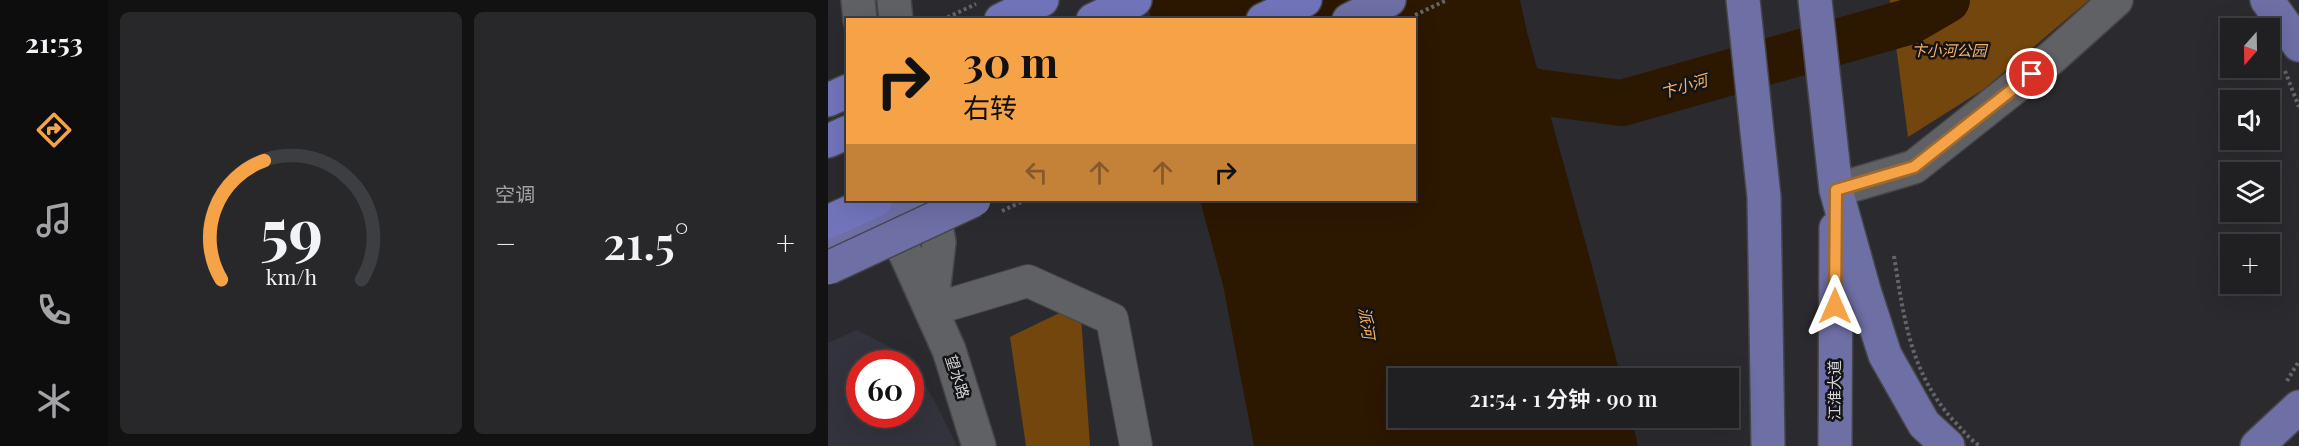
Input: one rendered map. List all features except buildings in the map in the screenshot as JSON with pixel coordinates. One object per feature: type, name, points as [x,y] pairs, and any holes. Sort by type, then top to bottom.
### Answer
[{"type":"highway","points":[[1004,18],[1042,0]]},
{"type":"highway","points":[[1097,18],[1135,0]]},
{"type":"highway","points":[[1267,18],[1305,0]]},
{"type":"highway","points":[[828,100],[846,92]]},
{"type":"highway","points":[[828,141],[846,133]]},
{"type":"highway","points":[[828,222],[889,205]]},
{"type":"main road","points":[[1352,18],[1389,0]]},
{"type":"main road","points":[[1743,0],[1764,197],[1768,446]]},
{"type":"main road","points":[[1815,0],[1836,190],[1885,355],[1924,424],[1948,446]]},
{"type":"main road","points":[[2267,0],[2291,57]]},
{"type":"main road","points":[[828,124],[846,116]]},
{"type":"main road","name":"江淮大道","points":[[1835,446],[1836,190]]},
{"type":"main road","points":[[828,246],[889,205],[923,201]]},
{"type":"main road","points":[[828,268],[972,201]]},
{"type":"main road","points":[[2257,446],[2299,407]]},
{"type":"street","points":[[858,0],[860,18]]},
{"type":"street","points":[[894,0],[896,18]]},
{"type":"street","points":[[1836,190],[1914,167],[2049,60],[2115,0]]},
{"type":"street","points":[[931,201],[939,242],[931,310],[1028,281],[1112,320],[1136,446]]},
{"type":"street","name":"望水路","points":[[889,205],[904,250],[949,350],[979,446]]},
{"type":"path","points":[[946,18],[984,0]]},
{"type":"path","points":[[1410,18],[1447,0]]},
{"type":"path","points":[[2291,57],[2293,86],[2299,107]]},
{"type":"path","points":[[1894,256],[1911,349],[1936,401],[1972,441],[1980,446]]},
{"type":"shaded area","points":[[857,330],[895,350],[846,350],[846,428],[924,428],[924,383],[957,446],[828,446],[828,343]]},
{"type":"green space","name":"卞小河公园","points":[[1890,0],[2089,0],[1984,89],[1908,137]]},
{"type":"green space","points":[[1080,303],[1090,446],[1026,446],[1010,337]]},
{"type":"water","name":"派河","points":[[1147,0],[1520,0],[1618,368],[1388,368],[1388,428],[1634,428],[1638,446],[1254,446],[1223,285],[1200,201],[1416,201],[1416,18],[1151,18]]},
{"type":"waterway","name":"卞小河","points":[[1416,54],[1537,92],[1622,103],[1911,21],[1947,0]]},
{"type":"route","points":[[1835,306],[1836,190],[1914,167],[2032,74]]}]
